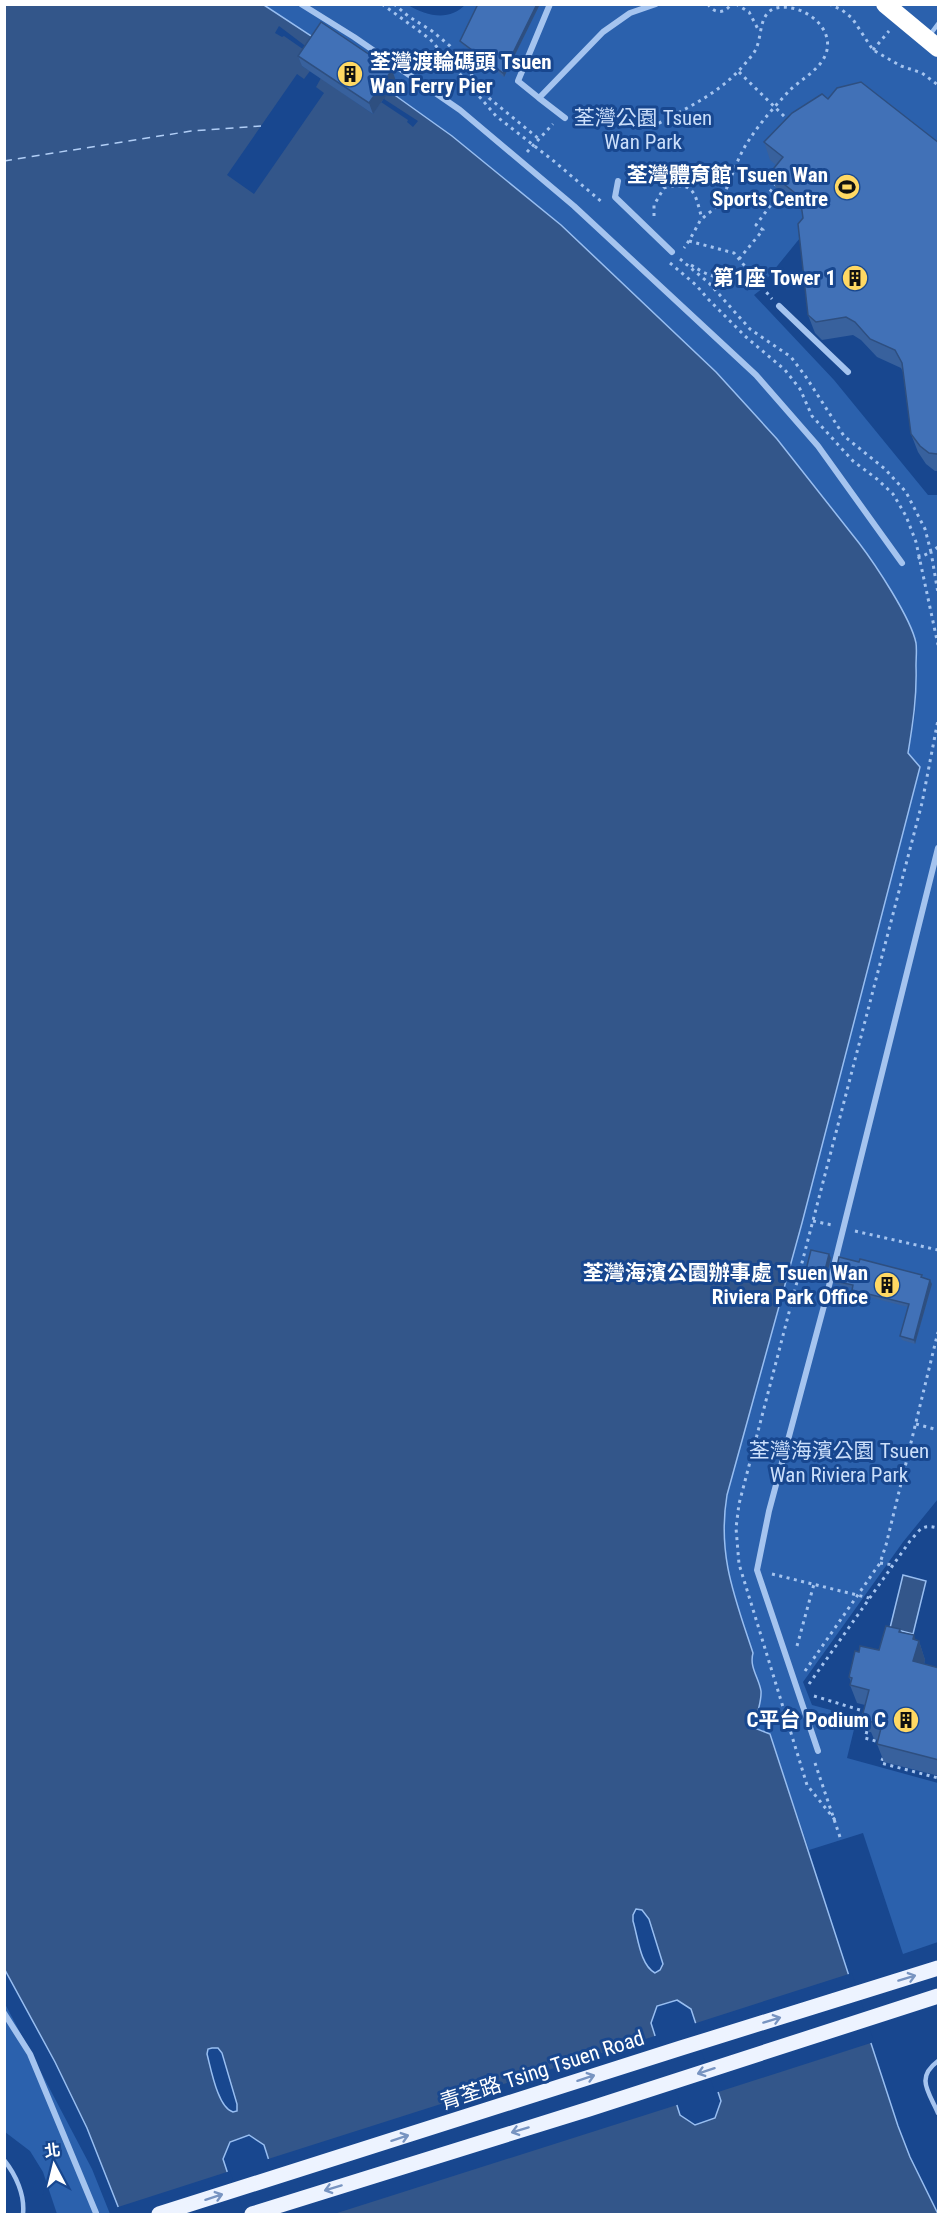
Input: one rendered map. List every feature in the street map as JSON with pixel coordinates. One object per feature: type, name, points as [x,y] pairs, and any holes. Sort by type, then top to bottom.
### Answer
[{"type":"highway","points":[[885,4],[935,37]]},
{"type":"main road","name":"青荃路 Tsing Tsuen Road","points":[[159,2214],[939,1968]]},
{"type":"main road","points":[[252,2214],[589,2109],[939,1996]]},
{"type":"street","points":[[302,4],[460,110],[574,206],[756,375],[818,446],[902,563]]},
{"type":"street","points":[[550,4],[518,81],[563,116]]},
{"type":"street","points":[[538,98],[603,32],[630,13],[656,4]]},
{"type":"street","points":[[618,181],[615,197],[672,252]]},
{"type":"street","points":[[779,306],[848,372]]},
{"type":"street","points":[[818,1751],[757,1570],[769,1511],[935,874],[939,848]]},
{"type":"street","points":[[4,2013],[30,2054],[96,2213]]},
{"type":"lane","points":[[939,2061],[926,2073],[925,2082],[939,2113]]},
{"type":"lane","points":[[4,2160],[13,2171],[19,2187],[24,2207],[23,2214]]},
{"type":"path","points":[[394,4],[450,46],[489,98],[539,140]]},
{"type":"path","points":[[708,4],[711,9],[719,12],[727,10],[733,4],[749,12],[760,33]]},
{"type":"path","points":[[804,10],[808,4]]},
{"type":"path","points":[[829,4],[852,18],[873,50],[901,66],[922,73],[939,85]]},
{"type":"path","points":[[652,127],[705,99],[731,80],[756,50],[764,17],[770,11],[780,7],[804,10],[819,23],[827,47],[824,57],[748,140],[720,202],[702,219],[679,257]]},
{"type":"path","points":[[739,72],[791,123]]},
{"type":"path","points":[[520,160],[563,116]]},
{"type":"path","points":[[739,260],[763,230],[756,225],[776,198],[769,193],[780,179]]},
{"type":"path","points":[[654,236],[654,205],[664,188],[686,185],[694,192],[702,219]]},
{"type":"path","points":[[689,241],[734,253],[744,268],[772,299]]},
{"type":"path","points":[[672,252],[709,283],[750,329],[791,357],[807,377],[844,436],[885,469],[906,492],[925,529],[939,593]]},
{"type":"path","points":[[679,257],[717,278],[729,278],[744,268]]},
{"type":"path","points":[[902,563],[920,558],[939,547]]},
{"type":"path","points":[[842,1840],[835,1820],[807,1785],[739,1564],[737,1520],[739,1504],[922,803],[939,720]]},
{"type":"path","points":[[813,1221],[939,1250]]},
{"type":"path","points":[[796,1684],[880,1563],[939,1332]]},
{"type":"path","points":[[916,1424],[939,1430]]},
{"type":"path","points":[[885,1743],[865,1738],[869,1723],[860,1710],[815,1697],[809,1683],[923,1526],[939,1528]]},
{"type":"path","points":[[880,1563],[893,1565]]},
{"type":"path","points":[[757,1570],[869,1598]]},
{"type":"path","points":[[790,1668],[814,1584]]},
{"type":"path","points":[[884,1754],[882,1764],[938,1780]]},
{"type":"green space","points":[[466,4],[938,5],[938,303],[822,211],[765,281],[767,285],[754,295],[834,380],[928,495],[938,495],[938,1499],[903,1542],[803,1682],[812,1705],[857,1717],[847,1758],[938,1783],[938,1942],[903,1954],[863,1833],[809,1850],[770,1734],[757,1729],[756,1719],[761,1691],[753,1668],[753,1653],[734,1595],[724,1537],[727,1495],[802,1223],[920,767],[908,753],[915,714],[916,643],[911,629],[869,557],[777,439],[716,372],[561,225],[452,136],[264,5],[408,5],[430,14],[445,15],[459,10]]},
{"type":"green space","points":[[4,2002],[92,2169],[110,2214],[57,2214],[43,2172],[30,2151],[5,2132]]},
{"type":"shaded area","points":[[4,5],[264,5],[319,41],[452,136],[561,225],[716,372],[777,439],[859,543],[892,592],[913,632],[916,646],[916,688],[908,753],[920,767],[802,1223],[727,1495],[724,1537],[734,1595],[753,1653],[753,1668],[761,1691],[756,1719],[757,1729],[770,1734],[898,2126],[910,2157],[938,2214],[286,2214],[264,2145],[249,2135],[230,2142],[223,2159],[241,2214],[121,2214],[87,2128],[55,2062],[5,1970]],"holes":[[[636,1909],[642,1910],[649,1919],[663,1964],[655,1973],[646,1964],[640,1950],[633,1921]],[[677,2000],[691,2009],[721,2101],[715,2118],[695,2125],[680,2115],[651,2023],[657,2006]],[[218,2048],[222,2053],[237,2111],[233,2112],[228,2109],[219,2096],[207,2054],[208,2049]]]},
{"type":"shaded area","points":[[903,1575],[926,1581],[913,1634],[890,1628]]},
{"type":"pier","points":[[279,26],[312,51],[321,38],[390,88],[384,99],[418,121],[413,127],[407,122],[408,120],[381,102],[373,114],[321,78],[316,87],[324,93],[254,194],[227,175],[297,74],[304,79],[310,71],[302,66],[310,54],[284,36],[275,33]]},
{"type":"pier","points":[[852,1973],[874,2042],[715,2093],[693,2024]]},
{"type":"pier","points":[[658,2035],[680,2104],[334,2214],[283,2214],[265,2160]]},
{"type":"pier","points":[[230,2171],[244,2214],[118,2214],[115,2208]]},
{"type":"building","points":[[478,4],[537,4],[503,73],[460,41]]},
{"type":"building","name":"荃灣渡輪碼頭 Tsuen Wan Ferry Pier","points":[[321,22],[392,70],[369,103],[298,56]]},
{"type":"building","points":[[861,82],[939,143],[939,452],[937,454],[929,453],[911,434],[902,363],[895,350],[870,339],[855,322],[846,317],[816,322],[808,315],[798,224],[803,218],[800,197],[770,173],[783,157],[764,142],[792,113],[822,94],[828,99],[837,88]]},
{"type":"building","points":[[811,1250],[829,1254],[823,1278],[805,1274]]},
{"type":"building","name":"荃灣海濱公園辦事處 Tsuen Wan Riviera Park Office","points":[[839,1257],[859,1262],[860,1259],[922,1275],[921,1277],[930,1280],[914,1340],[900,1336],[909,1304],[852,1290],[853,1285],[834,1281]]},
{"type":"building","name":"C平台 Podium C","points":[[886,1626],[914,1635],[913,1639],[919,1641],[913,1661],[939,1668],[939,1760],[877,1744],[882,1724],[867,1721],[868,1715],[863,1713],[869,1690],[850,1685],[852,1678],[849,1677],[855,1651],[859,1652],[860,1646],[879,1650]]},
{"type":"ferry route","points":[[4,161],[191,131],[261,126]]},
{"type":"place","name":"荃灣渡輪碼頭 Tsuen Wan Ferry Pier","points":[[350,74]]},
{"type":"place","name":"荃灣體育館 Tsuen Wan Sports Centre","points":[[847,187]]},
{"type":"place","name":"第1座 Tower 1","points":[[855,278]]},
{"type":"place","name":"荃灣海濱公園辦事處 Tsuen Wan Riviera Park Office","points":[[887,1285]]},
{"type":"place","name":"C平台 Podium C","points":[[906,1720]]},
{"type":"park label","name":"荃灣公園 Tsuen Wan Park","points":[[643,130]]},
{"type":"park label","name":"荃灣海濱公園 Tsuen Wan Riviera Park","points":[[839,1463]]}]
